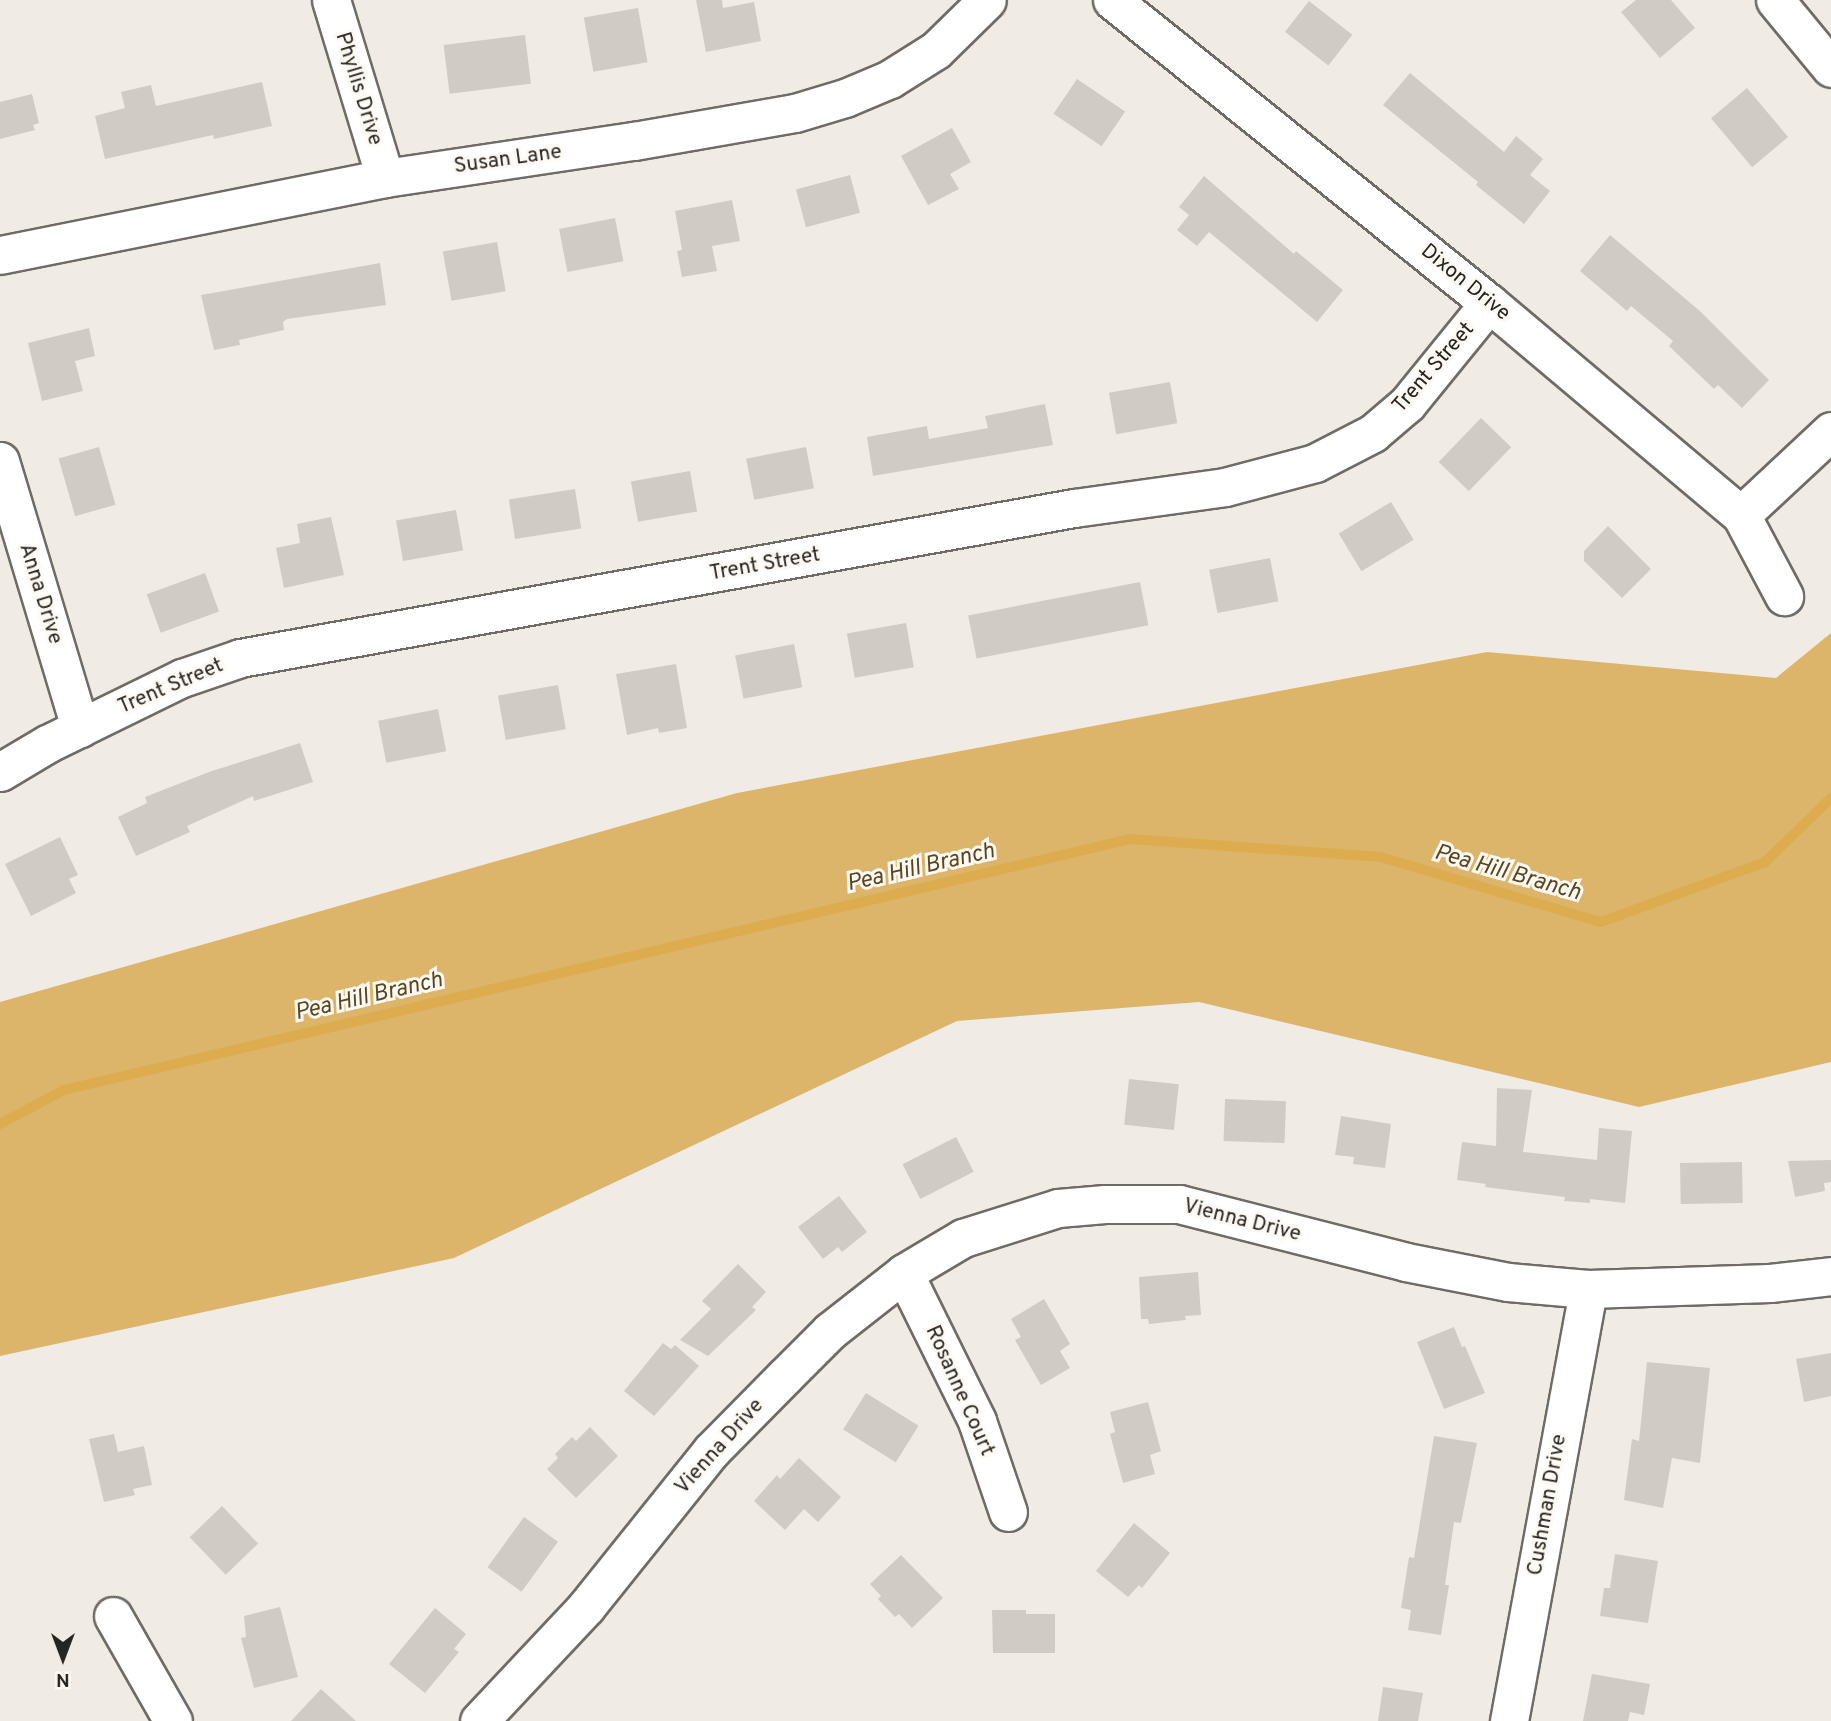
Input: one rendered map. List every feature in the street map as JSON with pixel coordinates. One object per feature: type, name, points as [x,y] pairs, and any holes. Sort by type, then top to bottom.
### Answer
[{"type":"street","name":"Phyllis Drive","points":[[331,0],[385,178]]},
{"type":"street","name":"Susan Lane","points":[[0,255],[385,178],[634,141],[795,113],[845,98],[890,79],[936,50],[987,0]]},
{"type":"street","name":"Dixon Drive","points":[[1112,0],[1489,303],[1741,515],[1784,596]]},
{"type":"street","points":[[1775,0],[1831,68]]},
{"type":"street","name":"Trent Street","points":[[0,772],[47,744],[181,678],[240,658],[1074,508],[1225,487],[1315,463],[1373,433],[1407,404],[1489,303]]},
{"type":"street","points":[[1741,515],[1831,431]]},
{"type":"street","name":"Anna Drive","points":[[0,461],[80,728]]},
{"type":"street","name":"Vienna Drive","points":[[479,1721],[586,1607],[711,1451],[830,1331],[904,1273],[963,1238],[1058,1208],[1105,1204],[1180,1204],[1406,1262],[1508,1282],[1588,1289],[1770,1283],[1831,1276]]},
{"type":"street","name":"Rosanne Court","points":[[904,1273],[976,1421],[1009,1512]]},
{"type":"street","name":"Cushman Drive","points":[[1509,1721],[1588,1289]]},
{"type":"street","points":[[113,1616],[173,1721]]},
{"type":"shaded area","points":[[1831,633],[1831,1062],[1639,1107],[1199,1002],[957,1021],[454,1258],[0,1356],[0,1002],[737,793],[1487,652],[1776,678]]},
{"type":"building","points":[[696,0],[722,0],[723,8],[754,2],[761,41],[706,52]]},
{"type":"building","points":[[1636,0],[1671,0],[1695,28],[1660,58],[1621,12]]},
{"type":"building","points":[[1309,1],[1352,35],[1328,66],[1285,32]]},
{"type":"building","points":[[638,8],[648,62],[593,72],[584,18]]},
{"type":"building","points":[[525,35],[531,84],[450,94],[444,45]]},
{"type":"building","points":[[1410,73],[1504,152],[1516,136],[1543,159],[1530,175],[1550,191],[1524,224],[1476,185],[1478,182],[1383,105]]},
{"type":"building","points":[[1077,79],[1125,111],[1102,146],[1054,114]]},
{"type":"building","points":[[262,82],[272,126],[214,139],[213,135],[105,159],[95,116],[125,108],[121,92],[151,85],[156,106]]},
{"type":"building","points":[[1747,88],[1788,137],[1752,167],[1711,118]]},
{"type":"building","points":[[32,94],[39,123],[33,125],[35,130],[0,139],[0,102]]},
{"type":"building","points":[[952,128],[971,162],[950,174],[959,189],[928,205],[901,156]]},
{"type":"building","points":[[850,175],[860,213],[806,227],[796,189]]},
{"type":"building","points":[[1204,176],[1294,254],[1296,251],[1343,290],[1317,322],[1209,232],[1197,246],[1177,230],[1189,215],[1179,207]]},
{"type":"building","points":[[732,200],[740,241],[712,246],[717,271],[682,277],[677,251],[682,250],[675,211]]},
{"type":"building","points":[[615,218],[623,261],[567,272],[559,229]]},
{"type":"building","points":[[1610,235],[1701,312],[1769,380],[1742,408],[1718,385],[1714,389],[1669,346],[1673,341],[1631,306],[1627,311],[1580,271]]},
{"type":"building","points":[[497,242],[506,291],[452,301],[443,252]]},
{"type":"building","points":[[380,263],[386,305],[287,319],[283,322],[284,330],[239,340],[240,345],[214,350],[201,295]]},
{"type":"building","points":[[89,328],[95,356],[75,361],[83,391],[42,401],[28,343]]},
{"type":"building","points":[[1170,382],[1177,423],[1116,434],[1109,393]]},
{"type":"building","points":[[1045,404],[1053,445],[873,476],[867,437],[927,426],[929,439],[988,428],[985,416]]},
{"type":"building","points":[[1481,418],[1511,447],[1469,491],[1439,462]]},
{"type":"building","points":[[99,447],[116,505],[75,516],[59,459]]},
{"type":"building","points":[[806,447],[814,488],[754,500],[746,459]]},
{"type":"building","points":[[690,471],[697,511],[638,522],[631,481]]},
{"type":"building","points":[[575,489],[581,529],[515,539],[509,499]]},
{"type":"building","points":[[1391,502],[1414,540],[1361,571],[1339,533]]},
{"type":"building","points":[[456,510],[463,550],[403,561],[396,521]]},
{"type":"building","points":[[331,517],[344,575],[284,588],[276,548],[300,543],[297,524]]},
{"type":"building","points":[[1608,526],[1651,569],[1622,598],[1584,561],[1584,551]]},
{"type":"building","points":[[1270,558],[1278,601],[1218,613],[1209,570]]},
{"type":"building","points":[[205,573],[219,612],[161,633],[147,594]]},
{"type":"building","points":[[1140,582],[1148,625],[977,659],[968,615]]},
{"type":"building","points":[[906,623],[914,667],[855,678],[847,633]]},
{"type":"building","points":[[794,644],[802,687],[743,699],[735,655]]},
{"type":"building","points":[[676,664],[687,728],[659,733],[658,728],[627,735],[616,674]]},
{"type":"building","points":[[558,685],[566,729],[506,740],[498,696]]},
{"type":"building","points":[[438,709],[446,751],[386,763],[378,721]]},
{"type":"building","points":[[300,743],[313,782],[254,801],[253,796],[187,826],[190,832],[136,856],[118,817],[147,803],[145,797],[209,772]]},
{"type":"building","points":[[60,837],[78,875],[69,879],[76,893],[31,916],[5,864]]},
{"type":"building","points":[[1129,1079],[1179,1084],[1174,1130],[1124,1125]]},
{"type":"building","points":[[1497,1088],[1532,1090],[1523,1152],[1597,1160],[1599,1128],[1632,1131],[1625,1203],[1590,1199],[1590,1203],[1564,1201],[1565,1197],[1485,1187],[1486,1184],[1457,1180],[1462,1142],[1496,1146]]},
{"type":"building","points":[[1225,1099],[1286,1101],[1284,1143],[1224,1141]]},
{"type":"building","points":[[1341,1116],[1391,1124],[1385,1168],[1353,1164],[1354,1157],[1335,1155]]},
{"type":"building","points":[[956,1137],[974,1172],[920,1199],[903,1164]]},
{"type":"building","points":[[1831,1160],[1831,1182],[1824,1183],[1825,1191],[1795,1197],[1788,1161]]},
{"type":"building","points":[[1742,1162],[1743,1203],[1681,1204],[1680,1163]]},
{"type":"building","points":[[839,1196],[867,1232],[842,1252],[838,1247],[823,1259],[798,1227]]},
{"type":"building","points":[[738,1264],[766,1292],[752,1307],[756,1310],[708,1356],[680,1340],[711,1309],[702,1301]]},
{"type":"building","points":[[1198,1272],[1201,1315],[1185,1316],[1186,1320],[1149,1324],[1148,1319],[1141,1319],[1139,1277]]},
{"type":"building","points":[[1044,1299],[1070,1344],[1060,1351],[1070,1368],[1041,1385],[1015,1340],[1021,1337],[1011,1319]]},
{"type":"building","points":[[1454,1327],[1485,1393],[1444,1409],[1417,1342]]},
{"type":"building","points":[[663,1343],[671,1349],[675,1345],[699,1366],[654,1416],[624,1391]]},
{"type":"building","points":[[1831,1353],[1831,1396],[1804,1402],[1796,1359]]},
{"type":"building","points":[[1647,1362],[1710,1368],[1700,1463],[1672,1458],[1663,1508],[1624,1500],[1632,1439],[1639,1441]]},
{"type":"building","points":[[866,1393],[919,1426],[896,1462],[843,1429]]},
{"type":"building","points":[[1148,1402],[1161,1451],[1150,1455],[1155,1474],[1123,1483],[1110,1434],[1115,1432],[1110,1412]]},
{"type":"building","points":[[590,1427],[618,1456],[576,1498],[547,1469],[558,1458],[555,1454],[572,1437],[576,1441]]},
{"type":"building","points":[[114,1434],[118,1452],[144,1446],[152,1485],[133,1489],[135,1495],[104,1502],[89,1439]]},
{"type":"building","points":[[1434,1436],[1477,1443],[1461,1523],[1454,1522],[1445,1585],[1449,1585],[1441,1635],[1408,1630],[1411,1610],[1401,1608],[1409,1557],[1414,1558]]},
{"type":"building","points":[[799,1458],[841,1497],[818,1522],[804,1509],[785,1530],[754,1501],[777,1475],[780,1479]]},
{"type":"building","points":[[222,1506],[258,1543],[226,1575],[190,1537]]},
{"type":"building","points":[[524,1517],[558,1542],[522,1592],[488,1567]]},
{"type":"building","points":[[1134,1523],[1170,1553],[1142,1588],[1139,1585],[1128,1597],[1096,1571]]},
{"type":"building","points":[[1615,1554],[1658,1561],[1648,1623],[1600,1616],[1604,1588],[1610,1588]]},
{"type":"building","points":[[901,1555],[943,1598],[912,1628],[899,1614],[895,1617],[878,1599],[881,1596],[870,1584]]},
{"type":"building","points":[[280,1607],[298,1677],[254,1688],[241,1638],[246,1637],[244,1616]]},
{"type":"building","points":[[435,1608],[466,1634],[454,1649],[459,1652],[425,1693],[389,1664]]},
{"type":"building","points":[[992,1610],[1026,1610],[1026,1614],[1055,1614],[1055,1653],[993,1653]]},
{"type":"building","points":[[1592,1674],[1650,1684],[1644,1715],[1630,1712],[1628,1721],[1583,1721]]},
{"type":"building","points":[[1383,1687],[1423,1693],[1418,1721],[1378,1721]]},
{"type":"building","points":[[321,1689],[356,1721],[291,1721]]},
{"type":"waterway","name":"Pea Hill Branch","points":[[0,1124],[64,1090],[1130,839],[1381,857],[1601,922],[1765,862],[1831,798]]}]
